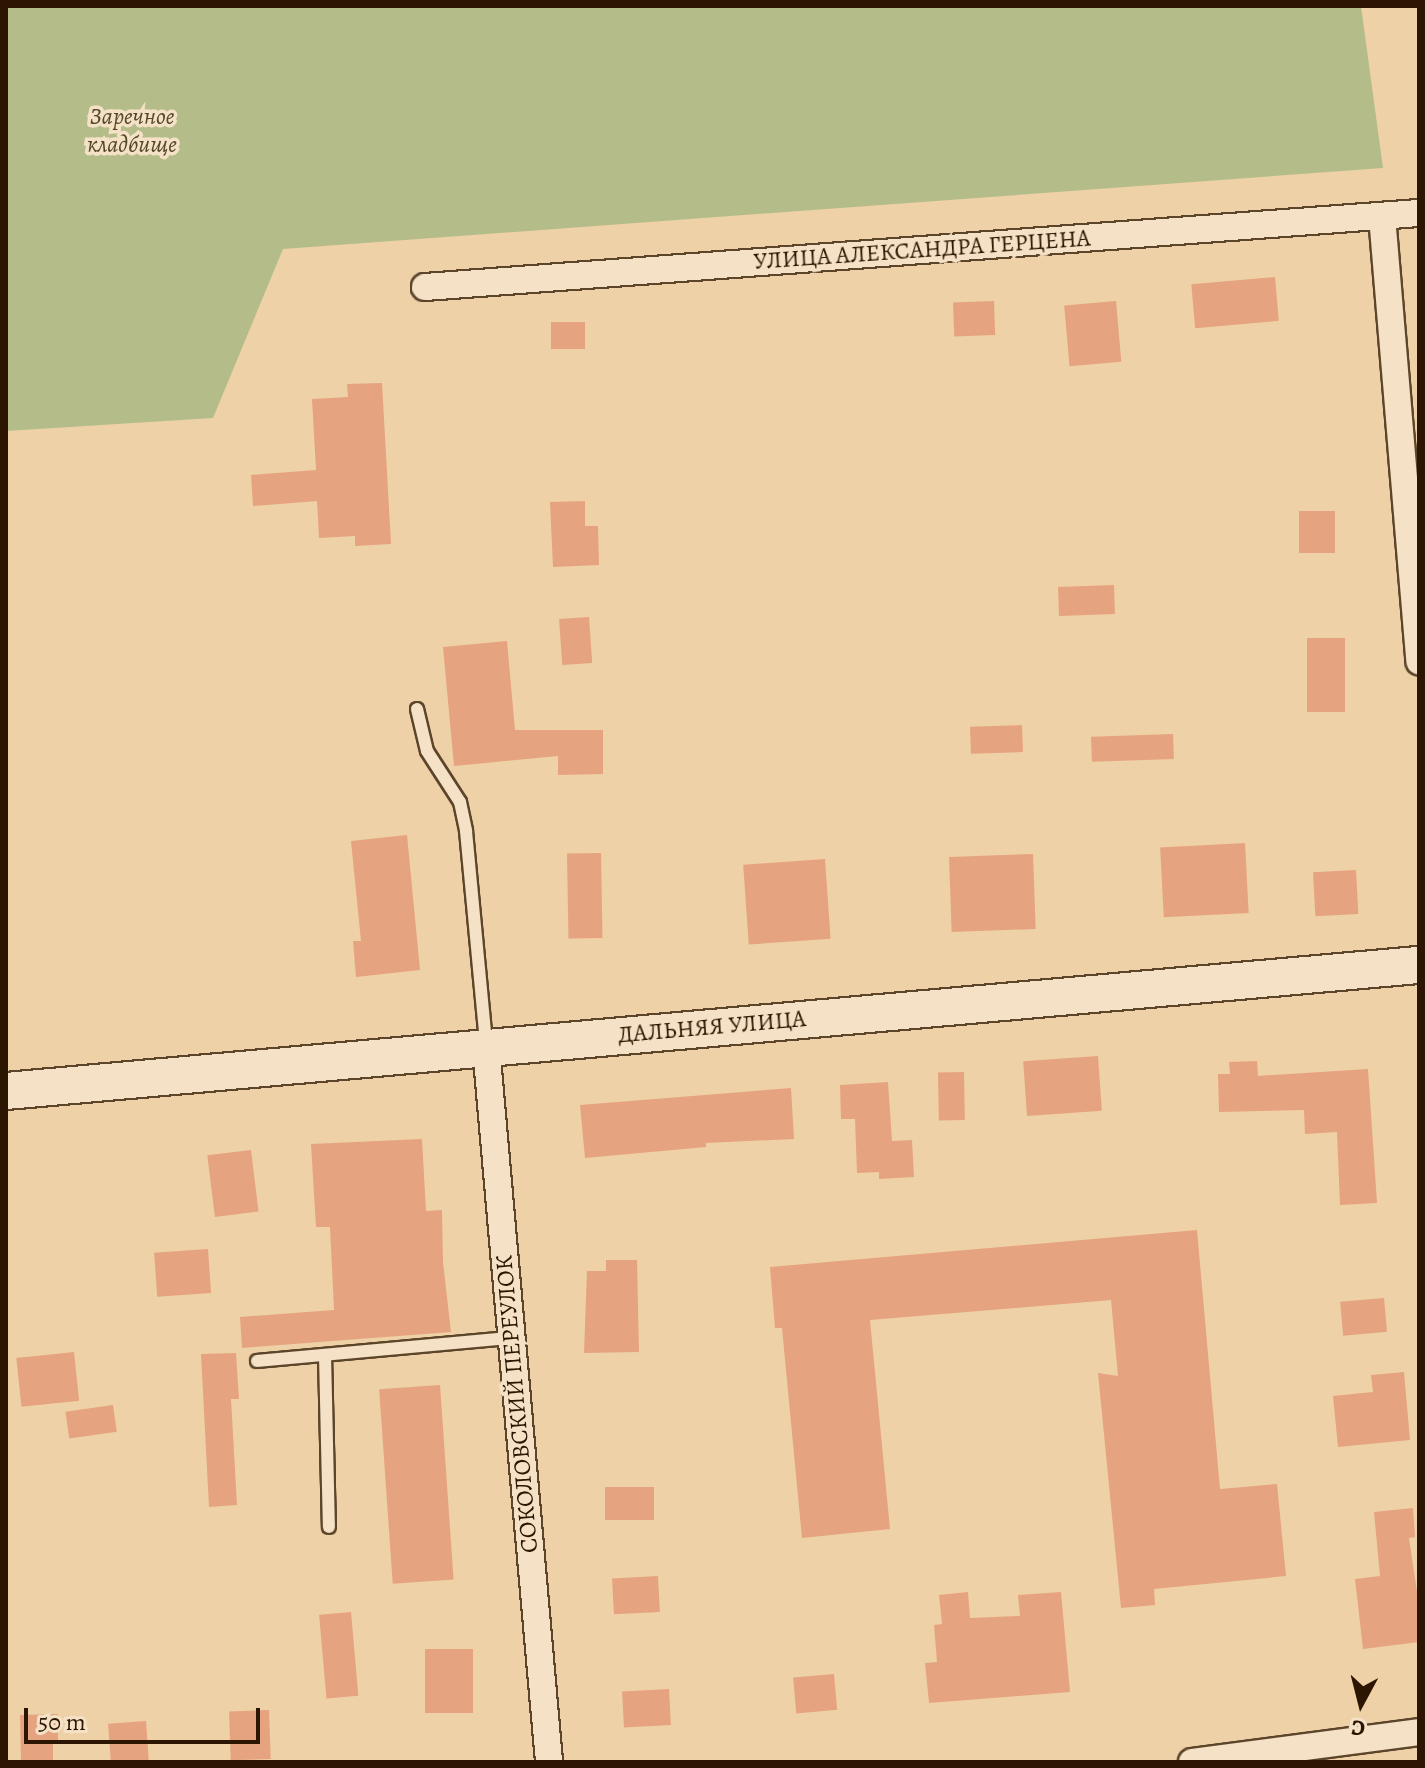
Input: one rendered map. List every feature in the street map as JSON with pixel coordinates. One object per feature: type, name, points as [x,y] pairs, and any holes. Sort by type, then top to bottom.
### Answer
[{"type":"main road","name":"ДАЛЬНЯЯ УЛИЦА","points":[[6,1091],[1419,965]]},
{"type":"street","name":"УЛИЦА АЛЕКСАНДРА ГЕРЦЕНА","points":[[425,287],[1419,213]]},
{"type":"street","points":[[1382,216],[1417,576],[1419,661]]},
{"type":"street","name":"СОКОЛОВСКИЙ ПЕРЕУЛОК","points":[[486,1047],[549,1762]]},
{"type":"street","points":[[1192,1762],[1419,1732]]},
{"type":"lane","points":[[417,709],[432,763],[460,802],[466,831],[486,1047]]},
{"type":"lane","points":[[257,1361],[511,1338]]},
{"type":"lane","points":[[325,1355],[329,1527]]},
{"type":"green space","name":"Заречное кладбище","points":[[6,6],[1361,6],[1383,168],[283,249],[213,418],[6,431]]},
{"type":"building","points":[[1275,277],[1279,321],[1195,328],[1191,284]]},
{"type":"building","points":[[994,301],[995,335],[954,336],[953,302]]},
{"type":"building","points":[[1116,301],[1121,362],[1070,366],[1064,306]]},
{"type":"building","points":[[551,322],[585,322],[585,349],[551,349]]},
{"type":"building","points":[[382,383],[391,544],[355,546],[355,536],[319,538],[317,501],[253,506],[251,475],[316,470],[312,399],[348,397],[347,384]]},
{"type":"building","points":[[585,501],[585,526],[598,526],[599,565],[553,567],[550,502]]},
{"type":"building","points":[[1299,511],[1335,511],[1335,553],[1299,553]]},
{"type":"building","points":[[1114,585],[1115,614],[1059,616],[1058,587]]},
{"type":"building","points":[[589,617],[592,663],[562,665],[559,619]]},
{"type":"building","points":[[1307,638],[1345,638],[1345,712],[1307,712]]},
{"type":"building","points":[[507,641],[515,730],[603,730],[603,774],[558,775],[558,756],[454,766],[443,647]]},
{"type":"building","points":[[1022,725],[1023,752],[971,754],[970,727]]},
{"type":"building","points":[[1173,734],[1174,759],[1092,762],[1091,737]]},
{"type":"building","points":[[407,835],[420,970],[356,977],[353,941],[361,941],[351,841]]},
{"type":"building","points":[[1245,843],[1249,913],[1164,917],[1160,847]]},
{"type":"building","points":[[601,853],[602,938],[568,939],[567,854]]},
{"type":"building","points":[[1033,854],[1036,929],[952,932],[949,857]]},
{"type":"building","points":[[825,859],[831,939],[749,945],[743,865]]},
{"type":"building","points":[[1356,870],[1358,914],[1315,916],[1313,872]]},
{"type":"building","points":[[1098,1056],[1102,1111],[1027,1116],[1023,1061]]},
{"type":"building","points":[[1257,1061],[1258,1076],[1368,1069],[1377,1203],[1340,1205],[1337,1132],[1305,1134],[1304,1110],[1219,1112],[1218,1074],[1230,1074],[1229,1062]]},
{"type":"building","points":[[938,1072],[964,1072],[965,1120],[939,1120]]},
{"type":"building","points":[[888,1082],[892,1141],[912,1140],[914,1177],[879,1179],[879,1172],[857,1173],[855,1119],[841,1119],[840,1085]]},
{"type":"building","points":[[791,1088],[794,1139],[706,1143],[706,1147],[585,1158],[580,1105]]},
{"type":"building","points":[[422,1139],[426,1211],[442,1210],[443,1262],[451,1332],[242,1348],[240,1317],[334,1310],[330,1227],[316,1227],[311,1144]]},
{"type":"building","points":[[251,1150],[259,1212],[215,1217],[207,1155]]},
{"type":"building","points":[[1197,1230],[1220,1489],[1277,1484],[1286,1576],[1154,1589],[1155,1605],[1121,1608],[1098,1373],[1118,1376],[1111,1300],[870,1320],[890,1529],[802,1538],[782,1328],[775,1328],[770,1267]]},
{"type":"building","points":[[208,1249],[211,1293],[157,1297],[154,1253]]},
{"type":"building","points":[[606,1260],[637,1260],[639,1352],[584,1353],[587,1271],[606,1271]]},
{"type":"building","points":[[1384,1298],[1387,1332],[1343,1336],[1340,1302]]},
{"type":"building","points":[[74,1352],[79,1401],[21,1407],[16,1358]]},
{"type":"building","points":[[236,1353],[239,1399],[231,1399],[237,1505],[209,1507],[201,1354]]},
{"type":"building","points":[[1404,1372],[1410,1440],[1338,1447],[1333,1396],[1373,1392],[1371,1375]]},
{"type":"building","points":[[440,1385],[454,1580],[393,1584],[379,1389]]},
{"type":"building","points":[[113,1405],[117,1432],[69,1438],[65,1412]]},
{"type":"building","points":[[605,1487],[654,1487],[654,1520],[605,1520]]},
{"type":"building","points":[[1413,1508],[1415,1537],[1409,1538],[1419,1605],[1419,1642],[1363,1649],[1355,1579],[1380,1576],[1374,1512]]},
{"type":"building","points":[[658,1576],[660,1612],[614,1614],[612,1578]]},
{"type":"building","points":[[968,1592],[970,1618],[1020,1616],[1018,1595],[1061,1592],[1070,1692],[929,1703],[925,1663],[937,1662],[934,1625],[942,1624],[939,1595]]},
{"type":"building","points":[[351,1612],[358,1696],[326,1698],[319,1615]]},
{"type":"building","points":[[425,1649],[473,1649],[473,1713],[425,1713]]},
{"type":"building","points":[[834,1674],[837,1710],[796,1713],[793,1678]]},
{"type":"building","points":[[669,1689],[671,1725],[624,1727],[622,1691]]},
{"type":"building","points":[[269,1710],[271,1759],[231,1760],[229,1711]]},
{"type":"building","points":[[58,1714],[58,1742],[53,1742],[53,1762],[21,1762],[20,1715]]},
{"type":"building","points":[[146,1721],[149,1762],[111,1762],[108,1724]]}]
